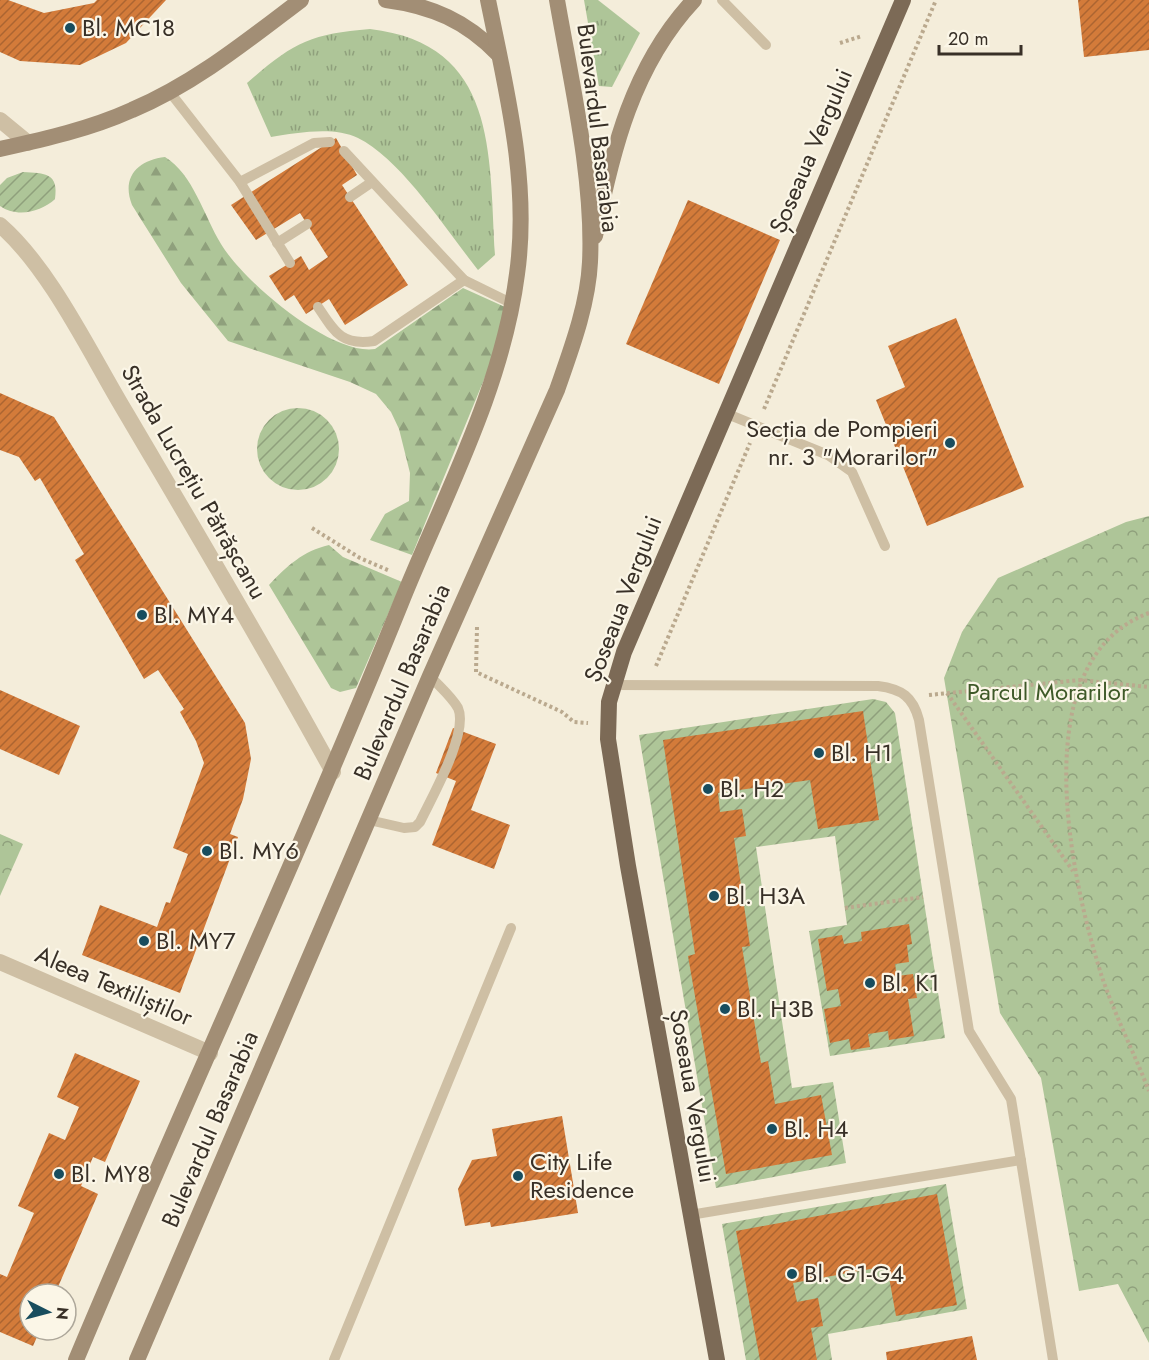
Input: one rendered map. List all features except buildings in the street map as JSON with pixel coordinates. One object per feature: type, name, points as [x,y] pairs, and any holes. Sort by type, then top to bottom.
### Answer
[{"type":"main road","points":[[0,149],[110,119],[169,91],[245,42],[302,0]]},
{"type":"main road","points":[[386,0],[444,14],[480,35],[499,54]]},
{"type":"main road","name":"Bulevardul Basarabia","points":[[76,1360],[333,772],[485,400],[513,304],[518,270],[520,200],[516,145],[488,0]]},
{"type":"main road","name":"Bulevardul Basarabia","points":[[138,1360],[430,676],[557,390],[570,352],[590,263],[587,186],[557,0]]},
{"type":"main road","points":[[590,263],[613,154],[641,74],[664,35],[694,0]]},
{"type":"main road","name":"Șoseaua Vergului","points":[[717,1360],[628,866],[607,722],[613,685],[624,652],[903,0]]},
{"type":"street","points":[[0,120],[28,143]]},
{"type":"street","name":"Strada Lucrețiu Pătrășcanu","points":[[0,225],[32,258],[65,311],[272,662],[333,772]]},
{"type":"street","name":"Aleea Textiliștilor","points":[[0,962],[210,1053]]},
{"type":"lane","points":[[722,0],[766,45]]},
{"type":"lane","points":[[169,91],[240,182],[290,263]]},
{"type":"lane","points":[[240,182],[314,143],[330,142]]},
{"type":"lane","points":[[344,151],[464,280],[513,304]]},
{"type":"lane","points":[[350,197],[372,182]]},
{"type":"lane","points":[[277,243],[307,224]]},
{"type":"lane","points":[[318,307],[335,332],[344,339],[361,343],[374,341],[464,280]]},
{"type":"lane","points":[[725,413],[828,455],[852,472],[885,546]]},
{"type":"lane","points":[[369,820],[404,828],[415,827],[420,822],[449,760],[462,723],[457,707],[430,676]]},
{"type":"lane","points":[[613,685],[878,686],[896,688],[909,697],[920,720],[969,1031],[1011,1099],[1053,1360]]},
{"type":"lane","points":[[334,1360],[512,928]]},
{"type":"lane","points":[[690,1215],[1021,1160]]},
{"type":"path","points":[[647,686],[936,0]]},
{"type":"path","points":[[312,528],[360,558],[410,580]]},
{"type":"path","points":[[462,603],[476,615],[476,672],[562,712],[574,722],[607,722]]},
{"type":"path","points":[[1149,613],[1132,620],[1097,652],[1080,680],[1071,720],[1066,789],[1074,873],[1103,978],[1149,1090]]},
{"type":"path","points":[[1074,873],[947,693],[1080,680],[1149,687]]},
{"type":"path","points":[[845,908],[923,897]]},
{"type":"green space","points":[[584,0],[598,0],[640,33],[612,87],[599,86]]},
{"type":"green space","points":[[370,29],[412,39],[443,56],[464,80],[478,109],[487,143],[495,255],[478,270],[407,179],[375,148],[358,138],[338,132],[326,131],[271,137],[247,83],[277,58],[303,43],[332,34]]},
{"type":"green space","points":[[165,157],[175,164],[191,185],[221,244],[248,277],[290,313],[335,341],[357,348],[375,349],[463,288],[505,307],[492,360],[412,555],[370,540],[385,514],[409,501],[410,473],[399,429],[391,412],[376,394],[350,382],[228,341],[181,283],[132,205],[129,186],[134,172],[147,162]]},
{"type":"green space","points":[[23,172],[49,176],[55,184],[55,199],[29,212],[14,212],[0,206],[0,185],[7,178]]},
{"type":"green space","points":[[298,408],[314,411],[327,420],[336,433],[339,449],[336,465],[327,478],[314,487],[298,490],[282,487],[269,478],[260,465],[257,449],[260,433],[269,420],[282,411]]},
{"type":"green space","name":"Parcul Morarilor","points":[[1149,516],[1149,1343],[1118,1284],[1079,1291],[1041,1078],[1000,1013],[944,678],[962,632],[998,578],[1126,522]]},
{"type":"green space","points":[[329,545],[343,557],[402,582],[356,688],[340,692],[331,688],[269,585],[296,560],[311,551]]},
{"type":"green space","points":[[873,699],[886,702],[895,713],[945,1038],[830,1056],[809,931],[847,925],[835,836],[756,847],[792,1088],[833,1082],[846,1163],[716,1188],[639,735]]},
{"type":"green space","points":[[0,834],[23,844],[0,896]]},
{"type":"green space","name":"Bl. G1-G4","points":[[946,1184],[967,1309],[828,1334],[832,1360],[746,1360],[722,1224]]},
{"type":"place","name":"Bl. MC18","points":[[70,28]]},
{"type":"place","name":"Secția de Pompieri nr. 3 \"Morarilor\"","points":[[950,443]]},
{"type":"place","name":"Bl. MY4","points":[[142,615]]},
{"type":"place","name":"Bl. H1","points":[[819,753]]},
{"type":"place","name":"Bl. H2","points":[[708,789]]},
{"type":"place","name":"Bl. MY6","points":[[207,851]]},
{"type":"place","name":"Bl. H3A","points":[[714,896]]},
{"type":"place","name":"Bl. MY7","points":[[144,941]]},
{"type":"place","name":"Bl. K1","points":[[870,983]]},
{"type":"place","name":"Bl. H3B","points":[[725,1009]]},
{"type":"place","name":"Bl. H4","points":[[772,1129]]},
{"type":"place","name":"Bl. MY8","points":[[59,1174]]},
{"type":"place","name":"City Life Residence","points":[[518,1176]]},
{"type":"place","name":"Bl. G1-G4","points":[[792,1274]]}]
